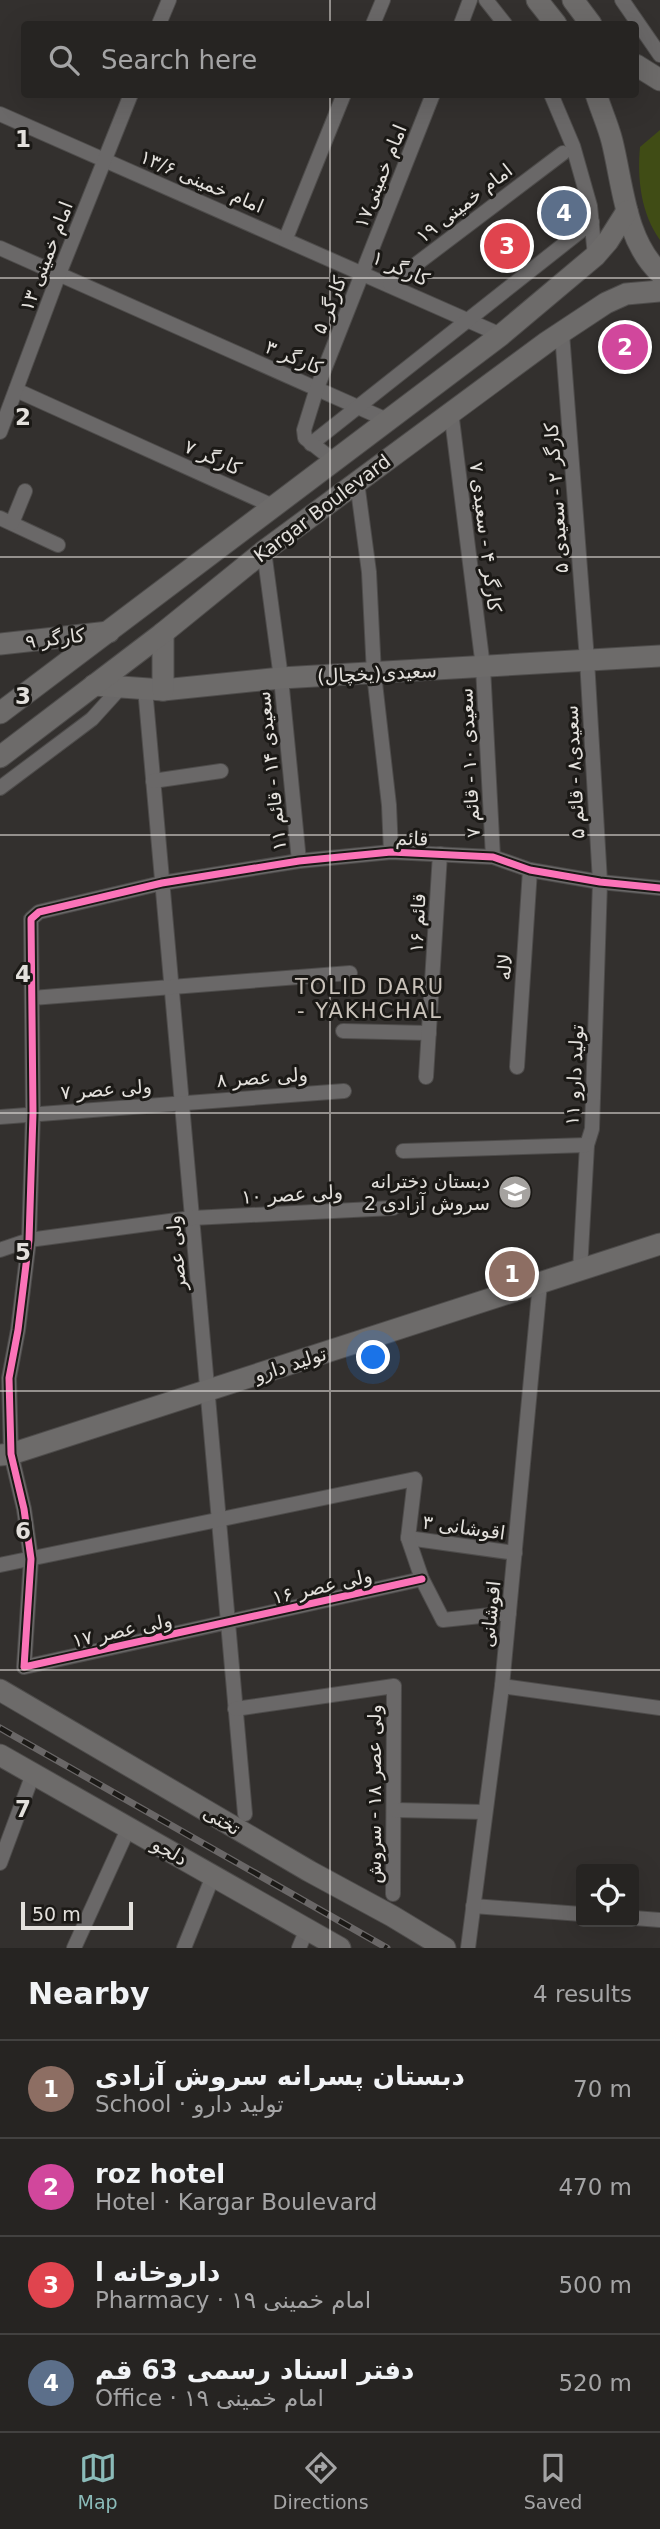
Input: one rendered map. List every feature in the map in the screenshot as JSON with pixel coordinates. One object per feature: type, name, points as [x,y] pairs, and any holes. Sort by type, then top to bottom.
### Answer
[{"type":"street","points":[[164,21],[169,0]]},
{"type":"street","points":[[374,21],[383,0]]},
{"type":"street","points":[[462,21],[470,0]]},
{"type":"street","points":[[486,0],[503,21]]},
{"type":"street","points":[[537,0],[554,21]]},
{"type":"street","points":[[573,0],[589,21]]},
{"type":"street","points":[[622,0],[637,21]]},
{"type":"street","points":[[639,25],[660,55]]},
{"type":"street","points":[[639,67],[660,80]]},
{"type":"street","name":"امام خمینی ۱۳","points":[[0,432],[129,98]]},
{"type":"street","points":[[286,238],[342,98]]},
{"type":"street","name":"امام خمینی۱۷","points":[[363,272],[431,98]]},
{"type":"street","points":[[553,98],[573,146],[590,206],[596,256]]},
{"type":"street","points":[[597,98],[611,138],[636,239],[660,273]]},
{"type":"street","name":"امام خمینی ۱۳/۶","points":[[0,114],[286,238]]},
{"type":"street","name":"امام خمینی ۱۹","points":[[390,284],[563,153]]},
{"type":"street","name":"Kargar Boulevard","points":[[0,713],[500,335],[596,256],[627,211]]},
{"type":"street","points":[[332,460],[311,444],[592,222]]},
{"type":"street","name":"کارگر ۱","points":[[286,238],[500,335]]},
{"type":"street","name":"کارگر ۳","points":[[0,248],[387,419]]},
{"type":"street","name":"کارگر ۵","points":[[311,444],[305,438],[304,430],[317,388],[363,272]]},
{"type":"street","name":"Kargar Boulevard","points":[[0,757],[163,633],[264,551],[555,338],[606,303],[626,294],[660,290]]},
{"type":"street","points":[[525,314],[547,307],[555,308],[561,313],[563,322],[555,338]]},
{"type":"street","name":"کارگر ۲ - سعیدی ۵","points":[[555,338],[587,660]]},
{"type":"street","name":"کارگر ۷","points":[[16,390],[275,507]]},
{"type":"street","name":"کارگر ۴ - سعیدی ۷","points":[[452,411],[483,667]]},
{"type":"street","points":[[357,482],[369,572],[374,674],[389,805],[391,852]]},
{"type":"street","points":[[25,491],[6,521],[58,545]]},
{"type":"street","name":"سعیدی ۱۴ - قائم ۱۱","points":[[264,551],[281,678],[299,860]]},
{"type":"street","name":"کارگر ۹","points":[[0,644],[109,632]]},
{"type":"street","points":[[154,689],[163,633]]},
{"type":"street","name":"سعیدی(یخچال)","points":[[94,685],[154,689],[281,678],[660,656]]},
{"type":"street","name":"سعیدی۸ - قائم ۵","points":[[587,660],[600,882]]},
{"type":"street","name":"سعیدی ۱۰ - قائم ۷","points":[[483,667],[493,857]]},
{"type":"street","points":[[0,789],[92,719],[121,687]]},
{"type":"street","name":"ولی عصر","points":[[154,689],[153,781],[245,1814]]},
{"type":"street","points":[[153,781],[221,771]]},
{"type":"street","name":"قائم","points":[[32,998],[32,919],[39,912],[162,883],[299,860],[391,852],[493,857],[530,870],[600,882],[660,888]]},
{"type":"street","name":"قائم ۱۶","points":[[426,1077],[440,854]]},
{"type":"street","name":"لاله","points":[[517,1068],[530,870]]},
{"type":"street","name":"تولید دارو ۱۱","points":[[580,1270],[587,1145],[592,1129],[600,882]]},
{"type":"street","points":[[31,1559],[24,1509],[6,1454],[4,1379],[18,1330],[29,1240],[33,1114],[32,998],[350,973]]},
{"type":"street","points":[[343,1031],[429,1033]]},
{"type":"street","name":"ولی عصر ۸","points":[[182,1102],[344,1091]]},
{"type":"street","name":"ولی عصر ۷","points":[[0,1117],[182,1102]]},
{"type":"street","points":[[403,1151],[587,1145]]},
{"type":"street","name":"ولی عصر ۱۰","points":[[0,1250],[29,1240],[192,1218],[393,1208]]},
{"type":"street","name":"تولید دارو","points":[[6,1454],[660,1244]]},
{"type":"street","name":"اقوشانی","points":[[468,1948],[502,1685],[540,1283]]},
{"type":"street","points":[[0,1565],[415,1479],[408,1538],[422,1579],[443,1619],[509,1614]]},
{"type":"street","name":"اقوشانی ۳","points":[[408,1538],[515,1553]]},
{"type":"street","name":"ولی عصر ۱۷","points":[[31,1559],[24,1667],[228,1623]]},
{"type":"street","name":"ولی عصر ۱۶","points":[[228,1623],[422,1579]]},
{"type":"street","points":[[502,1685],[660,1708]]},
{"type":"street","name":"ولی عصر ۱۸ - سروش","points":[[235,1709],[394,1686],[393,1894]]},
{"type":"street","name":"تختی","points":[[0,1690],[445,1948]]},
{"type":"street","name":"دلجو","points":[[0,1755],[213,1876],[303,1938],[340,1948]]},
{"type":"street","points":[[0,1863],[33,1774]]},
{"type":"street","points":[[395,1810],[485,1812]]},
{"type":"street","points":[[74,1948],[129,1827]]},
{"type":"street","points":[[184,1948],[213,1876]]},
{"type":"street","points":[[473,1906],[576,1914]]},
{"type":"street","points":[[639,1918],[660,1920]]},
{"type":"green space","points":[[660,130],[660,240],[648,219],[639,171],[640,147]]},
{"type":"railway","points":[[0,1728],[387,1948]]},
{"type":"cycle path","points":[[422,1579],[24,1667],[31,1559],[24,1509],[11,1454],[9,1378],[29,1240],[33,1113],[31,919],[39,912],[162,883],[299,861],[391,852],[493,857],[530,870],[600,882],[660,888]]},
{"type":"place","name":"دفتر اسناد رسمی 63 قم","points":[[564,213]]},
{"type":"place","name":"داروخانه ا","points":[[507,246]]},
{"type":"place","name":"roz hotel","points":[[625,347]]},
{"type":"place","name":"دبستان دخترانه سروش آزادی 2","points":[[515,1192]]},
{"type":"place","name":"دبستان پسرانه سروش آزادی","points":[[512,1274]]},
{"type":"district","name":"TOLID DARU - YAKHCHAL","points":[[370,999]]}]
